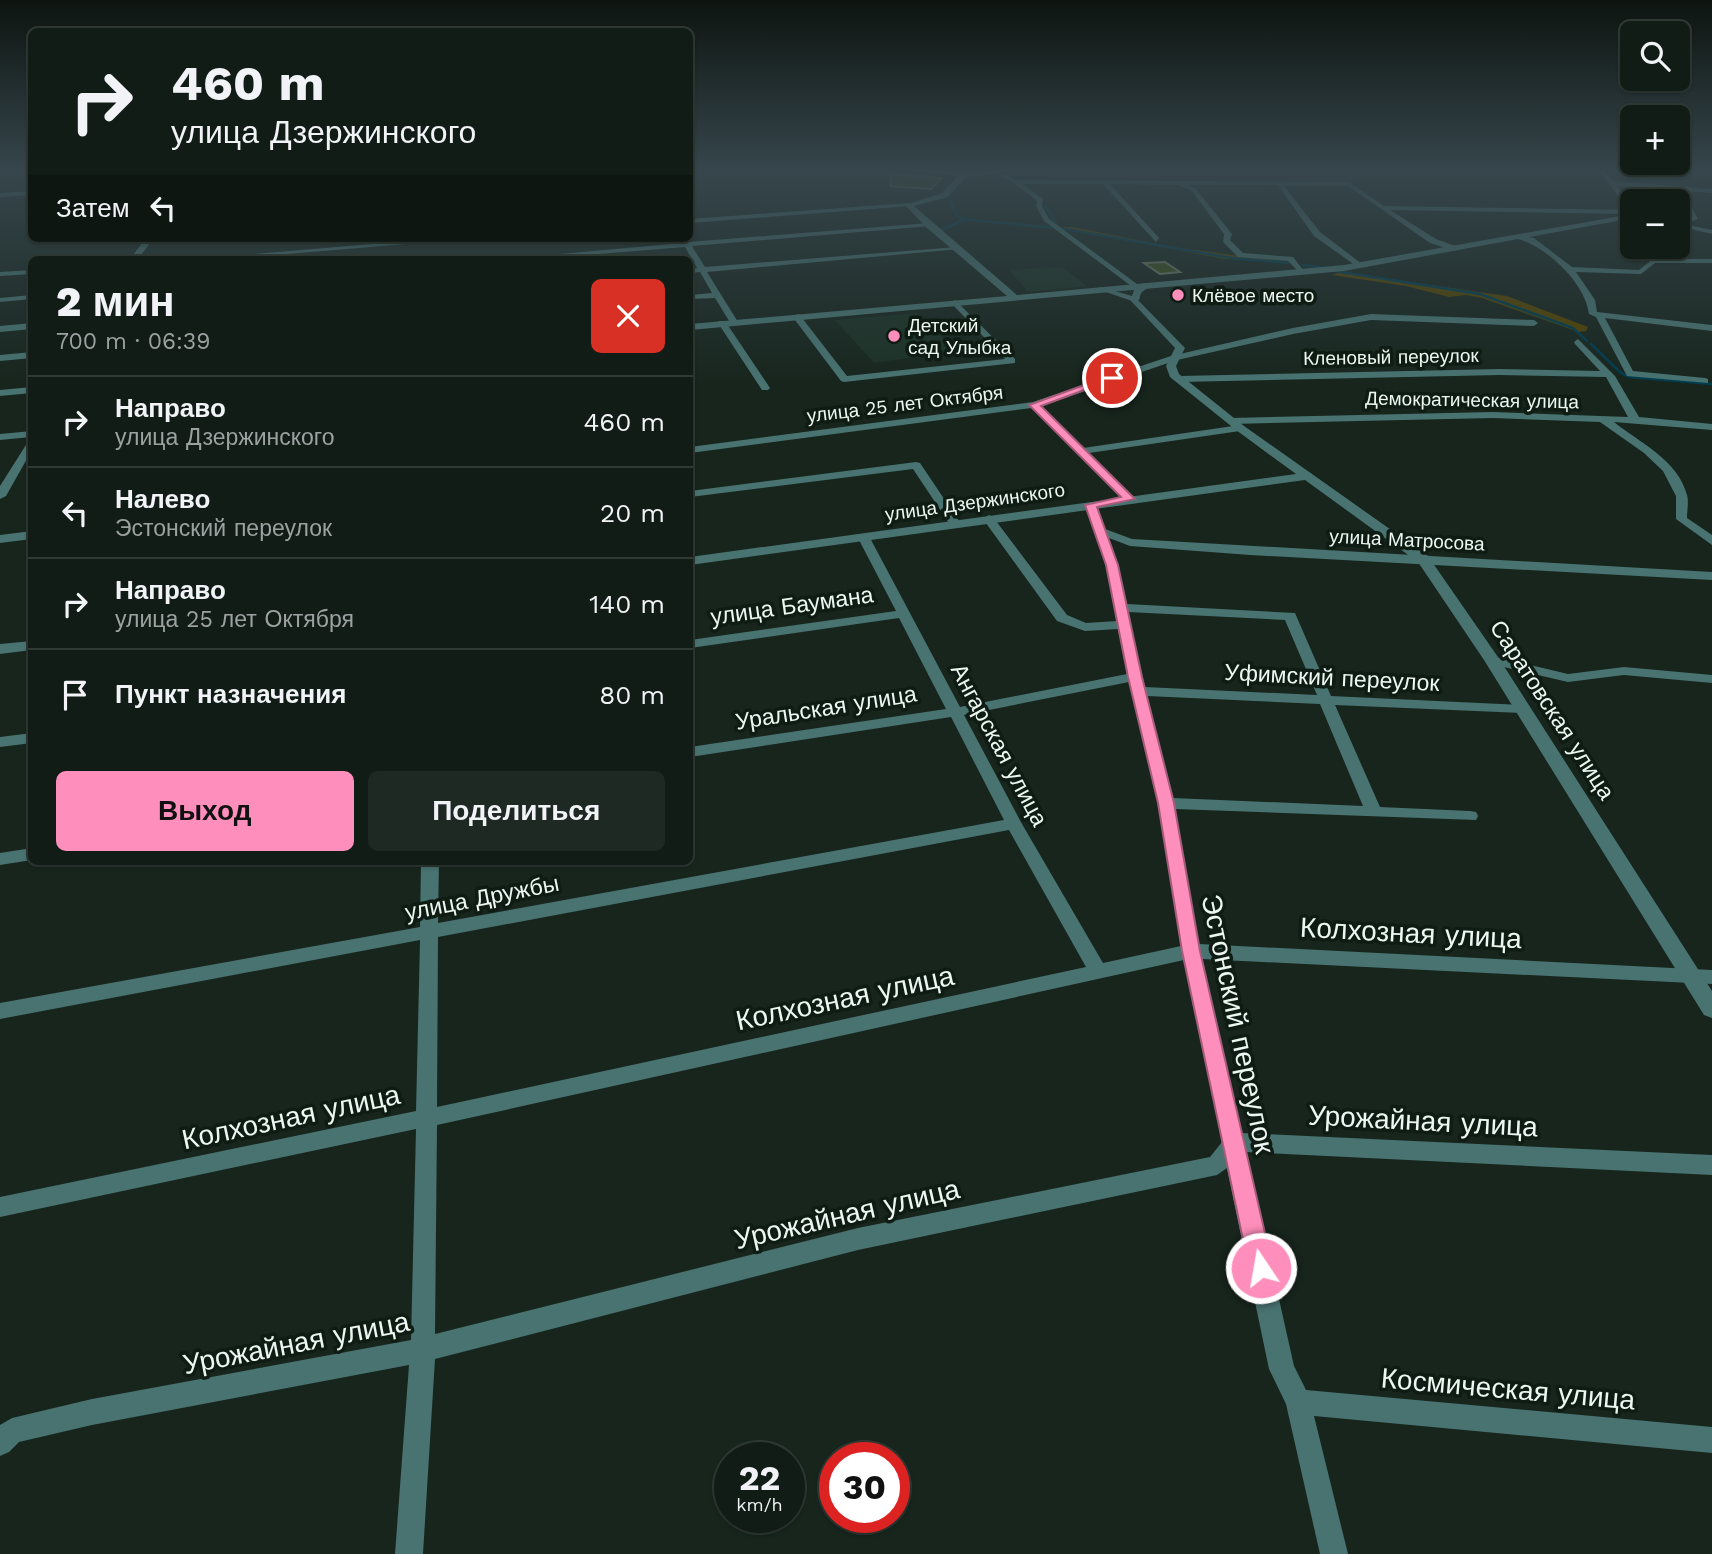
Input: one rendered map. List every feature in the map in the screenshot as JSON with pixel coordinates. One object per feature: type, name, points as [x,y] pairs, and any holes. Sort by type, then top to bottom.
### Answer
[{"type":"street","points":[[946,241],[1014,297]]},
{"type":"street","points":[[1073,241],[1134,286]]},
{"type":"street","points":[[1227,241],[1241,255],[1290,259],[1300,271]]},
{"type":"street","points":[[1326,241],[1359,266]]},
{"type":"street","points":[[1432,241],[1455,249]]},
{"type":"street","points":[[693,327],[1359,266],[1502,241]]},
{"type":"street","points":[[1532,241],[1570,270],[1591,300],[1593,314],[1712,328]]},
{"type":"street","points":[[136,256],[147,242]]},
{"type":"street","points":[[251,256],[426,246],[433,242]]},
{"type":"street","points":[[538,256],[675,242]]},
{"type":"street","points":[[686,242],[734,322]]},
{"type":"street","points":[[693,271],[956,249]]},
{"type":"street","points":[[1570,270],[1641,272],[1653,261],[1712,261]]},
{"type":"street","points":[[0,274],[28,272]]},
{"type":"street","points":[[1135,300],[1137,292],[1147,285]]},
{"type":"street","points":[[1101,289],[1135,300],[1180,348],[1171,371],[1179,379]]},
{"type":"street","points":[[693,297],[716,295]]},
{"type":"street","points":[[0,300],[28,297]]},
{"type":"street","points":[[796,316],[844,379],[1012,361],[955,302]]},
{"type":"street","points":[[1599,315],[1630,374],[1709,384]]},
{"type":"street","name":"улица 25 лет Октября","points":[[693,450],[1034,405],[1174,358],[1293,331],[1371,317],[1534,323]]},
{"type":"street","points":[[722,323],[765,388]]},
{"type":"street","points":[[0,329],[28,327]]},
{"type":"street","points":[[1578,342],[1608,376],[1635,420]]},
{"type":"street","points":[[0,358],[28,355]]},
{"type":"street","name":"Кленовый переулок","points":[[1179,379],[1499,372],[1608,376],[1709,384]]},
{"type":"street","name":"Саратовская улица","points":[[1179,379],[1235,424],[1423,559],[1492,660],[1712,1009]]},
{"type":"street","points":[[0,393],[28,390]]},
{"type":"street","points":[[1034,405],[1129,499]]},
{"type":"street","name":"Демократическая улица","points":[[1082,451],[1235,424],[1400,415],[1635,420],[1712,427]]},
{"type":"street","points":[[1602,419],[1632,438],[1668,468],[1681,493],[1682,519],[1712,541]]},
{"type":"street","points":[[0,437],[28,434]]},
{"type":"street","points":[[0,496],[6,477],[28,446]]},
{"type":"street","points":[[693,494],[916,465],[955,524]]},
{"type":"street","points":[[6,477],[28,474]]},
{"type":"street","name":"улица Дзержинского","points":[[693,561],[1307,476]]},
{"type":"street","name":"Эстонский переулок","points":[[1091,505],[1102,532],[1124,616],[1137,684],[1166,803],[1191,951],[1282,1368],[1298,1402],[1334,1554]]},
{"type":"street","points":[[989,519],[1062,618],[1085,627],[1124,616],[1290,616],[1374,812]]},
{"type":"street","name":"улица Матросова","points":[[1102,532],[1146,544],[1712,576]]},
{"type":"street","points":[[0,539],[28,536]]},
{"type":"street","name":"Ангарская улица","points":[[864,538],[1014,824],[1099,972]]},
{"type":"street","name":"улица Баумана","points":[[693,644],[902,614]]},
{"type":"street","points":[[0,649],[28,646]]},
{"type":"street","points":[[1492,660],[1568,678],[1624,671],[1712,680]]},
{"type":"street","name":"Уральская улица","points":[[693,752],[1137,684]]},
{"type":"street","name":"Уфимский переулок","points":[[1137,684],[1329,702],[1522,709]]},
{"type":"street","points":[[0,742],[28,738]]},
{"type":"street","points":[[1166,803],[1470,816]]},
{"type":"street","name":"улица Дружбы","points":[[0,1011],[1014,824]]},
{"type":"street","points":[[0,859],[28,855]]},
{"type":"street","points":[[409,1554],[423,1350],[430,865]]},
{"type":"street","name":"Колхозная улица","points":[[0,1207],[426,1118],[1191,951],[1712,976]]},
{"type":"street","name":"Урожайная улица","points":[[0,1443],[12,1431],[92,1412],[423,1350],[858,1239],[1217,1165],[1234,1142],[1712,1165]]},
{"type":"street","name":"Космическая улица","points":[[1298,1402],[1712,1440]]},
{"type":"shaded area","points":[[1128,241],[1287,262],[1224,259]]},
{"type":"shaded area","points":[[1062,267],[1087,286],[1028,292],[1009,270]]},
{"type":"shaded area","points":[[1340,272],[1507,296],[1588,327],[1586,331],[1579,332],[1482,298],[1466,295],[1449,297],[1406,286],[1332,275]]},
{"type":"shaded area","name":"Детский сад Улыбка","points":[[917,313],[956,351],[874,363],[835,320]]},
{"type":"building","points":[[1165,262],[1180,272],[1160,274],[1144,263]]},
{"type":"waterway","points":[[1131,241],[1231,258],[1289,263]]},
{"type":"waterway","points":[[1303,265],[1320,267]]},
{"type":"waterway","points":[[1328,270],[1480,294],[1573,328],[1587,341]]},
{"type":"waterway","points":[[1591,344],[1621,373],[1630,377],[1712,384]]},
{"type":"place","name":"Клёвое место","points":[[1178,295]]},
{"type":"place","name":"Детский сад Улыбка","points":[[894,336]]},
{"type":"route","points":[[1112,378],[1034,405],[1129,499],[1091,505],[1112,565],[1135,677],[1166,803],[1191,951],[1261,1268]]}]
